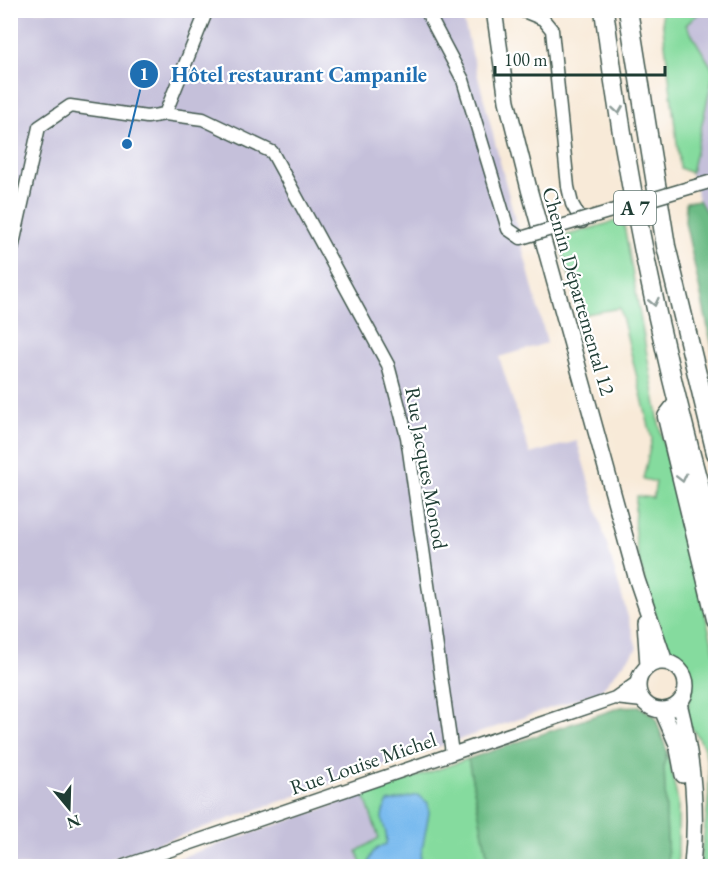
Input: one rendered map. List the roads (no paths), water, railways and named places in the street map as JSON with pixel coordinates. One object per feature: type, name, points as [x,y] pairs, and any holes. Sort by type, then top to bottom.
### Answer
[{"type":"highway","name":"A 7","points":[[604,10],[634,205],[677,404],[716,547]]},
{"type":"highway","name":"A 7","points":[[628,10],[666,246],[716,453]]},
{"type":"highway","points":[[666,246],[716,406]]},
{"type":"highway","points":[[677,404],[667,417],[716,619]]},
{"type":"main road","name":"Chemin Départemental 12","points":[[494,10],[507,101],[529,189],[638,580]]},
{"type":"main road","points":[[638,580],[665,662]]},
{"type":"main road","points":[[638,580],[647,635],[648,666],[639,682],[639,691],[643,700],[651,707],[662,710],[679,703],[685,694],[686,684],[682,674],[675,666],[665,662],[648,666]]},
{"type":"main road","points":[[679,703],[693,768],[696,799],[691,867]]},
{"type":"main road","points":[[662,710],[670,723],[681,759],[691,867]]},
{"type":"street","points":[[165,114],[207,10]]},
{"type":"street","points":[[426,10],[464,80],[508,229],[521,238],[582,222],[716,180]]},
{"type":"street","points":[[521,10],[543,19],[552,30],[568,187],[572,204],[582,222]]},
{"type":"street","name":"Rue Jacques Monod","points":[[10,258],[39,127],[70,106],[147,117],[165,114],[203,119],[272,152],[388,365],[406,437],[452,753]]},
{"type":"street","name":"Rue Louise Michel","points":[[124,867],[615,698],[639,682]]},
{"type":"street","name":"Rue Louise Michel","points":[[615,698],[643,700]]},
{"type":"water","points":[[418,795],[428,803],[429,813],[419,866],[368,866],[373,852],[386,844],[387,838],[382,815],[388,802]]},
{"type":"place","name":"Hôtel restaurant Campanile","points":[[127,144]]}]
